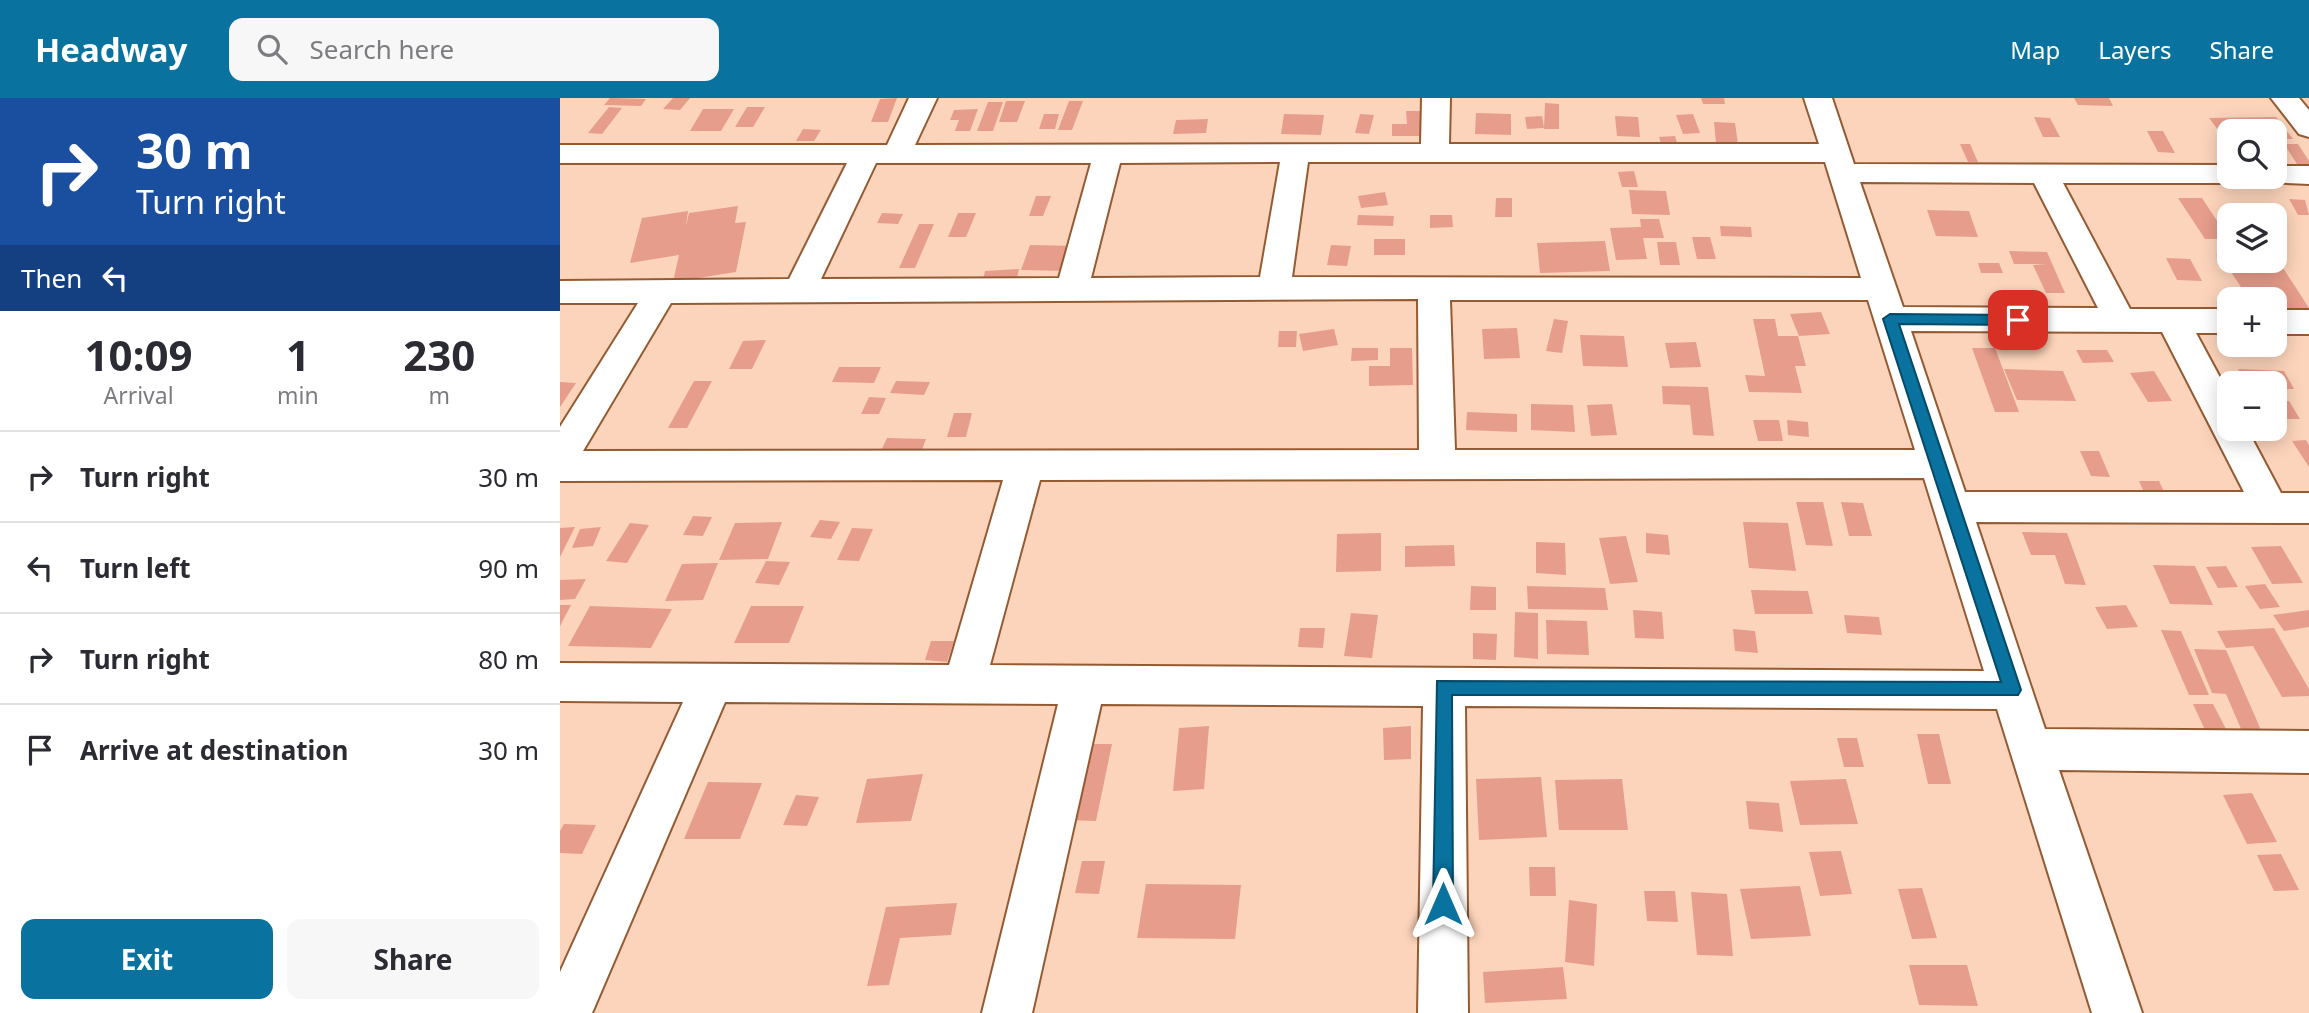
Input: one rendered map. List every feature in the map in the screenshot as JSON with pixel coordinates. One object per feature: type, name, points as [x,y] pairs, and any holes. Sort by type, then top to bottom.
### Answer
[{"type":"street","points":[[897,154],[923,98]]},
{"type":"street","points":[[1435,154],[1436,98]]},
{"type":"street","points":[[1818,98],[2117,1013]]},
{"type":"street","points":[[2285,98],[2309,128]]},
{"type":"street","points":[[560,153],[1295,156],[1435,154],[1839,163],[2044,174],[2217,174]]},
{"type":"street","points":[[799,292],[866,154]]},
{"type":"street","points":[[1072,289],[1108,154]]},
{"type":"street","points":[[1274,288],[1295,156]]},
{"type":"street","points":[[2044,174],[2120,320]]},
{"type":"street","points":[[2287,175],[2309,175]]},
{"type":"street","points":[[1434,288],[1437,462]]},
{"type":"street","points":[[560,292],[1434,288],[1885,304],[2120,320],[2217,321]]},
{"type":"street","points":[[560,458],[661,292]]},
{"type":"street","points":[[2173,321],[2270,507]]},
{"type":"street","points":[[2287,322],[2309,322]]},
{"type":"street","points":[[560,466],[1437,462],[1938,464]]},
{"type":"street","points":[[964,685],[1026,464]]},
{"type":"street","points":[[1953,507],[2309,508]]},
{"type":"street","points":[[560,682],[2012,690]]},
{"type":"street","points":[[567,1013],[712,683]]},
{"type":"street","points":[[1007,1013],[1084,685]]},
{"type":"street","points":[[1443,1013],[1444,687]]},
{"type":"street","points":[[2031,749],[2309,752]]},
{"type":"building","points":[[610,98],[646,99],[641,106],[604,105]]},
{"type":"building","points":[[673,98],[690,98],[680,110],[663,109]]},
{"type":"building","points":[[897,98],[888,122],[871,122],[880,99]]},
{"type":"building","points":[[1701,98],[1724,98],[1725,104],[1703,104]]},
{"type":"building","points":[[2074,98],[2109,98],[2113,106],[2078,105]]},
{"type":"building","points":[[1006,101],[1025,101],[1017,122],[999,122]]},
{"type":"building","points":[[1069,101],[1083,101],[1072,130],[1058,130]]},
{"type":"building","points":[[988,102],[1003,102],[993,131],[977,131]]},
{"type":"building","points":[[1545,103],[1559,104],[1559,129],[1544,129]]},
{"type":"building","points":[[609,107],[622,108],[602,134],[588,133]]},
{"type":"building","points":[[747,107],[765,107],[753,127],[735,127]]},
{"type":"building","points":[[703,109],[734,109],[721,131],[690,131]]},
{"type":"building","points":[[978,109],[970,131],[955,131],[959,120],[950,120],[954,110]]},
{"type":"building","points":[[1406,111],[1426,111],[1426,136],[1392,136],[1392,124],[1407,124]]},
{"type":"building","points":[[1476,113],[1511,114],[1511,135],[1475,134]]},
{"type":"building","points":[[1044,114],[1059,114],[1055,129],[1039,129]]},
{"type":"building","points":[[1284,114],[1324,115],[1321,135],[1281,134]]},
{"type":"building","points":[[1360,114],[1374,115],[1369,134],[1355,133]]},
{"type":"building","points":[[1693,114],[1700,133],[1683,134],[1676,115]]},
{"type":"building","points":[[1542,116],[1544,128],[1527,129],[1525,117]]},
{"type":"building","points":[[1615,116],[1638,117],[1640,137],[1617,136]]},
{"type":"building","points":[[2034,117],[2050,118],[2060,137],[2043,137]]},
{"type":"building","points":[[2209,118],[2278,119],[2217,119],[2217,129]]},
{"type":"building","points":[[1208,119],[1206,133],[1173,134],[1176,120]]},
{"type":"building","points":[[1714,122],[1735,123],[1738,144],[1716,143]]},
{"type":"building","points":[[803,129],[821,130],[814,141],[796,141]]},
{"type":"building","points":[[2147,131],[2163,131],[2175,153],[2158,152]]},
{"type":"building","points":[[1675,136],[1679,150],[1663,150],[1659,137]]},
{"type":"building","points":[[1960,144],[1970,144],[1978,162],[1968,162]]},
{"type":"building","points":[[2287,144],[2298,144],[2309,161],[2309,167],[2299,167],[2287,149]]},
{"type":"building","points":[[1634,171],[1638,187],[1622,187],[1618,172]]},
{"type":"building","points":[[1629,190],[1666,191],[1670,215],[1632,214]]},
{"type":"building","points":[[1385,192],[1388,205],[1361,208],[1358,196]]},
{"type":"building","points":[[1036,196],[1051,196],[1043,216],[1029,216]]},
{"type":"building","points":[[1496,198],[1512,198],[1512,217],[1495,217]]},
{"type":"building","points":[[2178,198],[2202,198],[2217,221],[2217,239],[2205,239]]},
{"type":"building","points":[[2289,199],[2305,200],[2309,215],[2298,215]]},
{"type":"building","points":[[738,206],[735,223],[746,222],[736,272],[673,282],[679,255],[630,263],[642,218],[688,211],[686,226],[689,213]]},
{"type":"building","points":[[1927,210],[1969,211],[1978,237],[1936,236]]},
{"type":"building","points":[[882,213],[903,214],[898,224],[877,223]]},
{"type":"building","points":[[958,213],[976,213],[966,237],[948,237]]},
{"type":"building","points":[[1358,215],[1394,216],[1393,226],[1357,225]]},
{"type":"building","points":[[1430,215],[1452,215],[1453,227],[1430,228]]},
{"type":"building","points":[[1640,219],[1659,219],[1664,238],[1643,238],[1647,259],[1616,260],[1610,228],[1641,227]]},
{"type":"building","points":[[919,224],[934,224],[915,268],[899,268]]},
{"type":"building","points":[[1720,226],[1751,227],[1752,237],[1721,236]]},
{"type":"building","points":[[1692,237],[1710,237],[1716,259],[1697,259]]},
{"type":"building","points":[[1374,239],[1405,239],[1405,255],[1374,255]]},
{"type":"building","points":[[1605,241],[1610,271],[1540,273],[1537,243]]},
{"type":"building","points":[[1657,242],[1676,242],[1680,265],[1660,265]]},
{"type":"building","points":[[1030,245],[1077,246],[1069,271],[1021,270]]},
{"type":"building","points":[[1331,245],[1351,246],[1347,266],[1327,265]]},
{"type":"building","points":[[2009,251],[2047,252],[2065,293],[2046,293],[2033,265],[2047,264],[2014,264]]},
{"type":"building","points":[[2166,258],[2190,259],[2202,281],[2177,280]]},
{"type":"building","points":[[1978,263],[1999,263],[2003,273],[1981,273]]},
{"type":"building","points":[[1019,269],[1015,287],[981,289],[985,271]]},
{"type":"building","points":[[2232,273],[2286,273],[2309,308],[2287,308],[2287,287],[2241,287]]},
{"type":"building","points":[[1821,312],[1830,334],[1799,336],[1790,314]]},
{"type":"building","points":[[1554,319],[1568,321],[1562,353],[1546,351]]},
{"type":"building","points":[[1753,319],[1775,319],[1778,336],[1798,336],[1806,366],[1795,366],[1802,393],[1749,392],[1745,375],[1765,376]]},
{"type":"building","points":[[1517,328],[1520,358],[1484,359],[1482,329]]},
{"type":"building","points":[[1334,329],[1338,345],[1303,351],[1299,334]]},
{"type":"building","points":[[1279,331],[1297,331],[1296,347],[1278,347]]},
{"type":"building","points":[[1580,335],[1624,336],[1628,367],[1583,366]]},
{"type":"building","points":[[766,340],[752,369],[729,369],[743,341]]},
{"type":"building","points":[[1696,342],[1701,367],[1670,368],[1665,343]]},
{"type":"building","points":[[1352,348],[1378,348],[1378,360],[1351,361]]},
{"type":"building","points":[[1390,348],[1412,348],[1413,385],[1369,386],[1369,366],[1390,366]]},
{"type":"building","points":[[1972,348],[1995,348],[2019,412],[1995,412]]},
{"type":"building","points":[[2076,350],[2107,350],[2114,362],[2083,363]]},
{"type":"building","points":[[839,367],[881,367],[874,383],[832,382]]},
{"type":"building","points":[[2004,369],[2063,371],[2076,401],[2017,400]]},
{"type":"building","points":[[2238,369],[2284,371],[2239,371]]},
{"type":"building","points":[[2154,371],[2172,401],[2148,402],[2130,373]]},
{"type":"building","points":[[2287,376],[2294,389],[2287,389]]},
{"type":"building","points":[[694,381],[712,381],[687,428],[668,428]]},
{"type":"building","points":[[896,381],[930,382],[924,395],[890,393]]},
{"type":"building","points":[[560,382],[576,383],[560,407]]},
{"type":"building","points":[[1662,386],[1708,387],[1714,436],[1693,435],[1690,405],[1663,404]]},
{"type":"building","points":[[869,397],[886,398],[879,414],[861,414]]},
{"type":"building","points":[[2287,401],[2289,401],[2300,419],[2287,419]]},
{"type":"building","points":[[1531,404],[1573,405],[1575,432],[1531,430]]},
{"type":"building","points":[[1612,404],[1617,435],[1591,436],[1587,405]]},
{"type":"building","points":[[1467,412],[1517,414],[1517,432],[1466,430]]},
{"type":"building","points":[[954,413],[972,413],[966,437],[947,437]]},
{"type":"building","points":[[1753,420],[1779,420],[1783,441],[1758,441]]},
{"type":"building","points":[[1787,420],[1808,422],[1809,437],[1788,435]]},
{"type":"building","points":[[887,438],[926,439],[920,455],[880,453]]},
{"type":"building","points":[[2306,440],[2309,445],[2309,467],[2292,441]]},
{"type":"building","points":[[2080,451],[2099,451],[2110,477],[2091,476]]},
{"type":"building","points":[[2139,481],[2159,481],[2171,506],[2150,506]]},
{"type":"building","points":[[1796,502],[1823,502],[1833,546],[1806,545]]},
{"type":"building","points":[[1841,502],[1863,503],[1872,536],[1849,536]]},
{"type":"building","points":[[693,516],[712,517],[703,536],[683,535]]},
{"type":"building","points":[[820,520],[840,522],[831,539],[810,537]]},
{"type":"building","points":[[782,522],[768,559],[719,560],[735,523]]},
{"type":"building","points":[[1743,522],[1788,523],[1796,571],[1749,568]]},
{"type":"building","points":[[630,523],[649,525],[627,563],[606,561]]},
{"type":"building","points":[[575,527],[560,557],[560,528]]},
{"type":"building","points":[[601,527],[593,546],[572,548],[580,529]]},
{"type":"building","points":[[852,528],[873,529],[859,561],[837,560]]},
{"type":"building","points":[[2022,532],[2067,533],[2086,585],[2065,584],[2055,555],[2031,555]]},
{"type":"building","points":[[1381,533],[1381,571],[1336,572],[1337,534]]},
{"type":"building","points":[[1646,533],[1668,535],[1670,555],[1646,553]]},
{"type":"building","points":[[1626,536],[1638,582],[1610,584],[1599,538]]},
{"type":"building","points":[[1536,542],[1565,543],[1566,575],[1536,573]]},
{"type":"building","points":[[1454,545],[1455,566],[1405,567],[1405,546]]},
{"type":"building","points":[[2281,546],[2303,583],[2272,584],[2251,547]]},
{"type":"building","points":[[766,561],[790,562],[779,585],[755,583]]},
{"type":"building","points":[[718,563],[703,600],[665,601],[682,564]]},
{"type":"building","points":[[2153,565],[2195,566],[2213,605],[2170,604]]},
{"type":"building","points":[[2226,566],[2238,587],[2218,588],[2206,567]]},
{"type":"building","points":[[586,579],[575,599],[560,600],[560,580]]},
{"type":"building","points":[[2265,584],[2280,607],[2260,609],[2245,586]]},
{"type":"building","points":[[1471,586],[1496,587],[1496,610],[1470,610]]},
{"type":"building","points":[[1527,586],[1605,588],[1608,610],[1528,609]]},
{"type":"building","points":[[1751,590],[1808,591],[1813,614],[1755,614]]},
{"type":"building","points":[[560,605],[571,605],[560,626]]},
{"type":"building","points":[[2126,605],[2138,627],[2107,629],[2095,607]]},
{"type":"building","points":[[590,606],[672,609],[651,648],[568,646]]},
{"type":"building","points":[[751,606],[804,606],[789,643],[734,643]]},
{"type":"building","points":[[1633,610],[1662,612],[1664,639],[1635,638]]},
{"type":"building","points":[[2309,610],[2309,627],[2284,631],[2273,615]]},
{"type":"building","points":[[1515,612],[1538,613],[1538,659],[1514,657]]},
{"type":"building","points":[[1351,613],[1378,615],[1372,658],[1344,656]]},
{"type":"building","points":[[1844,615],[1879,617],[1882,635],[1847,633]]},
{"type":"building","points":[[1546,620],[1587,621],[1589,655],[1547,654]]},
{"type":"building","points":[[1300,628],[1325,628],[1323,648],[1298,647]]},
{"type":"building","points":[[2274,628],[2309,689],[2309,696],[2282,697],[2253,646],[2226,648],[2217,631]]},
{"type":"building","points":[[1733,629],[1755,631],[1758,653],[1735,651]]},
{"type":"building","points":[[2161,630],[2181,631],[2209,695],[2189,695]]},
{"type":"building","points":[[1473,633],[1497,634],[1496,660],[1473,659]]},
{"type":"building","points":[[931,641],[954,641],[947,662],[925,660]]},
{"type":"building","points":[[2194,649],[2226,650],[2261,730],[2241,729],[2226,694],[2212,693]]},
{"type":"building","points":[[2193,704],[2213,704],[2226,729],[2205,730]]},
{"type":"building","points":[[1209,726],[1204,789],[1173,791],[1179,728]]},
{"type":"building","points":[[1411,726],[1411,759],[1384,760],[1383,728]]},
{"type":"building","points":[[1917,734],[1939,734],[1951,784],[1928,784]]},
{"type":"building","points":[[1837,738],[1857,738],[1864,767],[1844,767]]},
{"type":"building","points":[[1084,744],[1112,744],[1096,821],[1066,820]]},
{"type":"building","points":[[923,774],[911,821],[856,823],[867,779]]},
{"type":"building","points":[[1541,777],[1547,837],[1479,840],[1476,779]]},
{"type":"building","points":[[1622,779],[1628,830],[1559,830],[1555,780]]},
{"type":"building","points":[[1846,779],[1858,824],[1800,825],[1790,781]]},
{"type":"building","points":[[708,782],[762,783],[740,839],[684,839]]},
{"type":"building","points":[[2252,793],[2277,842],[2247,844],[2223,795]]},
{"type":"building","points":[[796,795],[819,797],[807,826],[783,825]]},
{"type":"building","points":[[1746,801],[1779,803],[1783,832],[1749,829]]},
{"type":"building","points":[[564,824],[596,825],[582,854],[560,853],[560,831]]},
{"type":"building","points":[[1841,851],[1852,894],[1820,896],[1809,852]]},
{"type":"building","points":[[2281,854],[2299,890],[2274,891],[2257,855]]},
{"type":"building","points":[[1082,861],[1105,861],[1099,894],[1075,893]]},
{"type":"building","points":[[1529,867],[1555,867],[1556,896],[1530,896]]},
{"type":"building","points":[[1146,884],[1241,885],[1235,939],[1137,938]]},
{"type":"building","points":[[1800,886],[1811,936],[1751,939],[1740,889]]},
{"type":"building","points":[[1922,888],[1937,938],[1912,939],[1898,889]]},
{"type":"building","points":[[1644,891],[1675,891],[1678,922],[1647,921]]},
{"type":"building","points":[[1691,892],[1727,894],[1733,956],[1697,955]]},
{"type":"building","points":[[1569,900],[1597,904],[1594,966],[1565,962]]},
{"type":"building","points":[[957,903],[951,935],[900,938],[889,985],[867,986],[886,907]]},
{"type":"building","points":[[1909,965],[1967,965],[1978,1006],[1919,1005]]},
{"type":"building","points":[[1563,967],[1567,999],[1485,1003],[1483,972]]},
{"type":"route","points":[[1443,904],[1444,687],[2012,690],[1890,319],[2018,320]]}]
